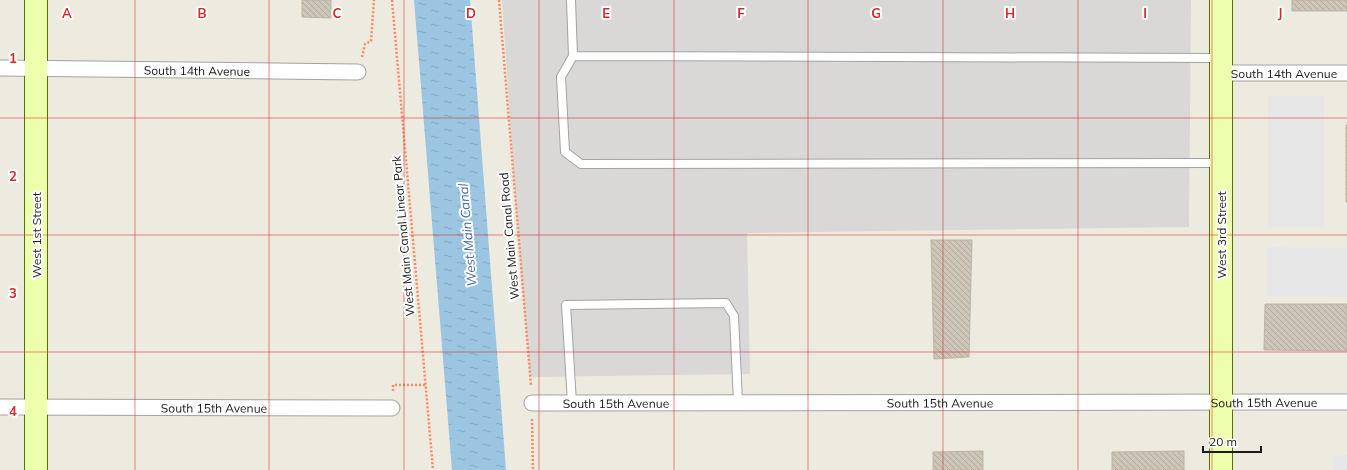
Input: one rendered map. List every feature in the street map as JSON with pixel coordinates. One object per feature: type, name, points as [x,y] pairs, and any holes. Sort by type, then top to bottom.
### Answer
[{"type":"main road","name":"West 1st Street","points":[[36,0],[36,470]]},
{"type":"main road","name":"West 3rd Street","points":[[1221,0],[1221,470]]},
{"type":"street","name":"South 14th Avenue","points":[[1221,65],[1347,73]]},
{"type":"street","name":"South 14th Avenue","points":[[0,68],[358,72]]},
{"type":"street","name":"South 15th Avenue","points":[[532,403],[1347,402]]},
{"type":"street","name":"South 15th Avenue","points":[[0,407],[392,408]]},
{"type":"lane","points":[[572,0],[572,56],[561,77],[565,152],[581,164],[1221,163]]},
{"type":"lane","points":[[572,56],[1221,65]]},
{"type":"lane","points":[[572,403],[566,305],[726,303],[734,316],[738,402]]},
{"type":"path","points":[[365,44],[371,41],[374,0]]},
{"type":"path","name":"West Main Canal Linear Park","points":[[392,0],[433,470]]},
{"type":"path","name":"West Main Canal Road","points":[[499,0],[532,403],[533,470]]},
{"type":"path","points":[[393,385],[425,385]]},
{"type":"shaded area","points":[[502,0],[1191,0],[1189,227],[747,233],[750,374],[530,377],[518,236]]},
{"type":"shaded area","points":[[1268,96],[1324,96],[1324,227],[1268,227]]},
{"type":"shaded area","points":[[1267,247],[1347,248],[1347,297],[1267,296]]},
{"type":"shaded area","points":[[1347,455],[1347,470],[1333,470],[1333,456]]},
{"type":"water","name":"West Main Canal","points":[[414,0],[470,0],[506,470],[452,470]]},
{"type":"building","points":[[302,0],[331,0],[331,18],[302,17]]},
{"type":"building","points":[[1292,0],[1347,0],[1347,11],[1292,11]]},
{"type":"building","points":[[1347,125],[1347,202],[1346,202]]},
{"type":"building","points":[[931,240],[972,240],[969,357],[934,359]]},
{"type":"building","points":[[1265,304],[1347,304],[1347,351],[1264,350]]},
{"type":"building","points":[[983,451],[983,470],[933,470],[933,452]]},
{"type":"building","points":[[1184,451],[1184,470],[1112,470],[1112,452]]}]
